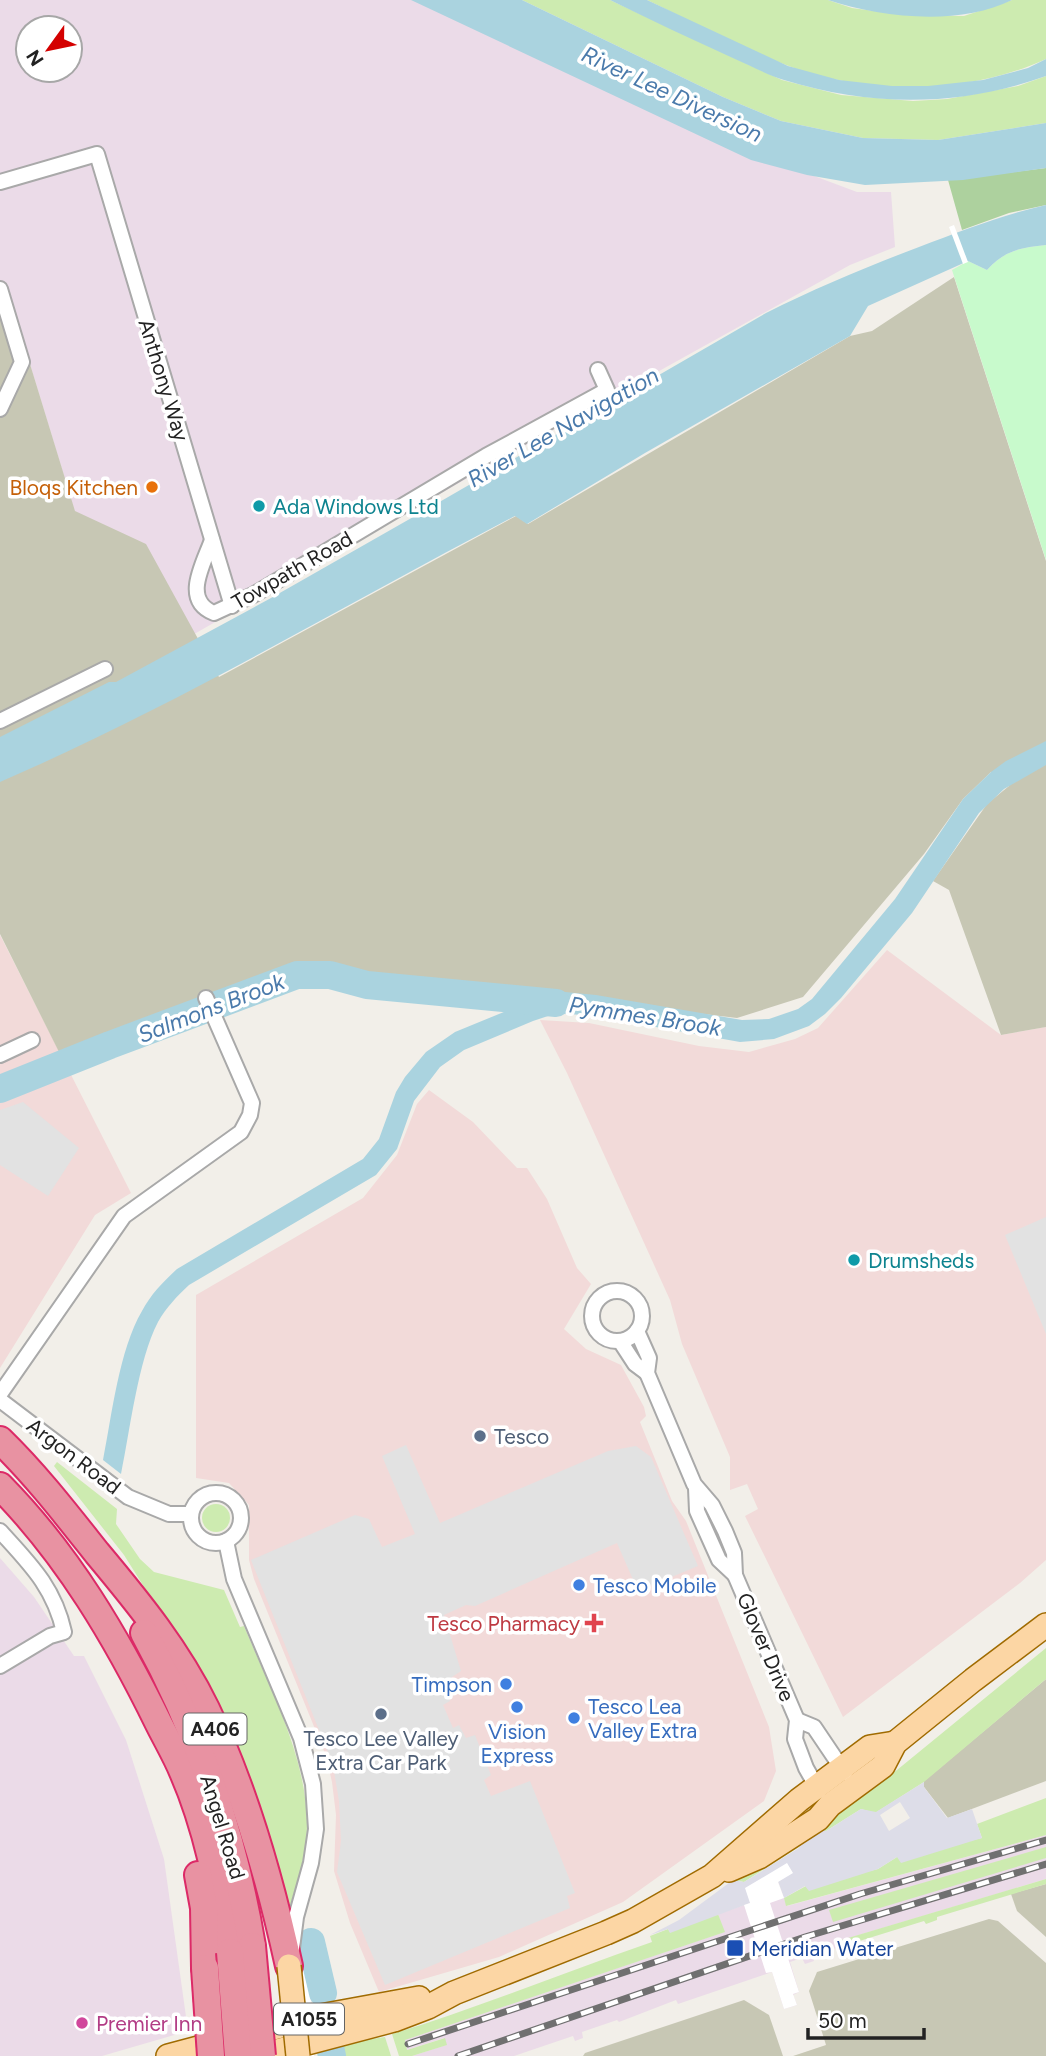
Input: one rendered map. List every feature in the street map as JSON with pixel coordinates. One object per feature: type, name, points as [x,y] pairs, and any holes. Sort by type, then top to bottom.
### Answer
[{"type":"highway","name":"A406","points":[[0,1440],[45,1487],[148,1615],[178,1657],[206,1709],[230,1766],[289,1951]]},
{"type":"highway","name":"A406","points":[[0,1486],[48,1540],[79,1583],[129,1663],[164,1734]]},
{"type":"highway","name":"Angel Road","points":[[89,1542],[150,1645],[184,1712],[202,1757],[236,1861],[241,1949],[238,2056]]},
{"type":"highway","name":"Angel Road","points":[[164,1734],[183,1771],[202,1828],[222,1904],[241,1949],[260,2056]]},
{"type":"highway","points":[[164,1734],[183,1803],[204,1908],[211,2056]]},
{"type":"main road","name":"A1055","points":[[260,2056],[394,2020],[454,1993],[606,1933],[663,1905],[712,1875],[799,1800],[832,1795],[883,1766],[895,1743],[1046,1624]]},
{"type":"main road","name":"A1055","points":[[832,1795],[842,1767],[870,1747],[895,1743]]},
{"type":"main road","name":"A406","points":[[289,1951],[298,2056]]},
{"type":"main road","name":"A1055","points":[[168,2056],[315,2018],[454,1993]]},
{"type":"street","name":"Anthony Way","points":[[0,182],[97,154],[232,606]]},
{"type":"street","points":[[0,289],[22,362],[0,409]]},
{"type":"street","name":"Towpath Road","points":[[212,540],[195,586],[197,598],[205,609],[214,613],[232,606],[486,456],[607,390],[598,370]]},
{"type":"street","points":[[0,721],[104,669]]},
{"type":"street","points":[[0,1394],[124,1216],[241,1132],[247,1124],[251,1103],[206,999]]},
{"type":"street","points":[[0,1055],[32,1040]]},
{"type":"street","points":[[612,1292],[627,1293],[638,1303],[642,1317],[636,1331],[621,1341],[603,1337],[593,1322],[594,1305],[612,1292]]},
{"type":"street","name":"Glover Drive","points":[[636,1331],[649,1358],[647,1373]]},
{"type":"street","name":"Glover Drive","points":[[621,1341],[635,1364],[647,1373],[696,1488],[697,1511],[719,1560],[735,1575],[797,1720],[794,1739],[832,1795]]},
{"type":"street","name":"Argon Road","points":[[0,1400],[128,1497],[169,1514],[191,1514]]},
{"type":"street","points":[[209,1493],[230,1496],[240,1509],[237,1531],[226,1541],[211,1542],[198,1535],[191,1522],[191,1514],[197,1501],[209,1493]]},
{"type":"street","points":[[0,1531],[51,1592],[65,1632],[50,1636],[0,1666]]},
{"type":"street","points":[[226,1541],[234,1578],[300,1738],[313,1784],[312,1863],[289,1951]]},
{"type":"street","name":"Glover Drive","points":[[797,1720],[814,1727],[842,1767]]},
{"type":"shaded area","points":[[0,0],[441,0],[734,146],[857,192],[891,192],[895,247],[850,265],[492,464],[196,633],[123,670],[15,315],[0,319]]},
{"type":"shaded area","points":[[954,277],[1046,561],[1046,1027],[1001,1035],[949,890],[933,881],[987,804],[1009,786],[991,772],[963,799],[924,854],[803,997],[737,1018],[369,974],[323,965],[278,970],[60,1054],[0,934],[0,319],[15,315],[75,511],[146,544],[219,677],[516,516],[528,524],[850,336],[872,331]]},
{"type":"shaded area","points":[[0,935],[131,1193],[95,1215],[0,1368]]},
{"type":"shaded area","points":[[887,950],[1001,1035],[1046,1027],[1046,1560],[1020,1583],[843,1717],[745,1516],[758,1509],[747,1484],[730,1490],[730,1457],[682,1344],[670,1300],[567,1073],[540,1020],[589,1023],[699,1046],[749,1052],[795,1039],[818,1028]]},
{"type":"shaded area","points":[[429,1090],[473,1122],[517,1168],[527,1168],[547,1199],[577,1268],[591,1284],[564,1329],[586,1349],[621,1365],[644,1407],[646,1416],[640,1422],[672,1501],[686,1521],[769,1727],[776,1771],[764,1801],[623,1902],[499,1957],[379,1992],[350,1923],[334,1871],[336,1815],[326,1756],[254,1579],[249,1560],[249,1505],[229,1483],[196,1478],[196,1295],[363,1198],[397,1155],[417,1104]]},
{"type":"shaded area","points":[[23,1102],[79,1148],[48,1196],[0,1165],[0,1110]]},
{"type":"shaded area","points":[[1046,1217],[1046,1334],[1005,1235]]},
{"type":"shaded area","name":"Tesco Lee Valley Extra Car Park","points":[[406,1445],[440,1523],[608,1451],[636,1446],[651,1457],[698,1566],[638,1591],[617,1543],[475,1606],[466,1605],[444,1615],[461,1671],[443,1683],[450,1701],[443,1705],[453,1728],[459,1725],[466,1738],[475,1735],[491,1775],[484,1780],[491,1796],[530,1781],[575,1893],[567,1896],[570,1908],[385,1985],[337,1872],[341,1841],[339,1801],[333,1765],[251,1560],[355,1515],[369,1519],[382,1547],[415,1534],[382,1456]]},
{"type":"shaded area","points":[[0,1558],[34,1597],[74,1656],[84,1656],[126,1740],[164,1859],[188,2031],[102,2056],[0,2056]]},
{"type":"shaded area","points":[[1046,1679],[1046,1781],[948,1818],[924,1787],[924,1781]]},
{"type":"shaded area","points":[[924,1782],[924,1787],[947,1818],[972,1809],[982,1838],[901,1863],[897,1857],[878,1869],[809,1891],[805,1886],[784,1898],[778,1881],[792,1873],[787,1864],[750,1903],[670,1933],[668,1929],[650,1935],[679,1920],[733,1880],[744,1882],[799,1848],[802,1837],[814,1829],[826,1831],[861,1809],[876,1812]],"holes":[[[900,1802],[910,1818],[889,1831],[880,1815]]]},
{"type":"shaded area","points":[[1046,1835],[1046,1879],[839,1941],[840,1947],[812,1955],[814,1961],[805,1964],[802,1958],[790,1962],[799,1992],[793,1995],[797,2005],[784,2009],[772,1972],[678,2004],[676,2000],[619,2022],[617,2020],[582,2032],[583,2038],[575,2041],[573,2036],[514,2056],[412,2056],[446,2045],[444,2038],[407,2050],[404,2040],[724,1932],[718,1914],[750,1903],[778,1882],[787,1906]]},
{"type":"shaded area","points":[[1046,1884],[1046,1937],[1017,1911],[1011,1894]]},
{"type":"shaded area","points":[[989,1919],[998,1921],[1046,1963],[1046,2056],[793,2056],[826,2045],[809,1991],[817,1972]]},
{"type":"shaded area","points":[[744,2000],[769,2015],[783,2056],[583,2056],[585,2053]]},
{"type":"green space","points":[[522,0],[610,0],[782,80],[841,95],[913,101],[947,99],[1018,86],[1046,76],[1046,123],[938,140],[863,138],[781,121],[723,97]]},
{"type":"green space","points":[[647,0],[828,0],[852,8],[904,15],[964,16],[1012,0],[1046,0],[1046,59],[1016,71],[951,85],[883,86],[849,82],[817,75],[768,58]]},
{"type":"green space","points":[[1046,168],[1046,205],[1009,213],[962,230],[948,180]]},
{"type":"green space","points":[[1046,245],[1046,560],[952,270],[968,261],[987,270],[1000,258],[1014,251]]},
{"type":"green space","points":[[57,1462],[117,1509],[116,1524],[140,1559],[154,1572],[224,1590],[240,1627],[244,1626],[284,1721],[305,1795],[306,1843],[290,1906],[285,1907],[183,1649],[124,1555],[54,1466]]},
{"type":"green space","points":[[216,1504],[226,1508],[230,1518],[226,1528],[216,1532],[206,1528],[202,1518],[206,1508]]},
{"type":"green space","points":[[1046,1648],[1046,1679],[924,1782],[875,1813],[861,1809],[826,1831],[814,1829],[897,1770]]},
{"type":"green space","points":[[1046,1798],[1046,1835],[786,1906],[784,1898],[806,1886],[878,1869],[897,1857],[982,1838],[977,1824]]},
{"type":"green space","points":[[802,1837],[799,1847],[744,1882],[733,1880]]},
{"type":"green space","points":[[1046,1847],[1046,1858],[833,1922],[829,1910]]},
{"type":"green space","points":[[1046,1879],[1046,1884],[937,1917],[937,1920],[926,1924],[924,1921],[840,1947],[838,1941]]},
{"type":"green space","points":[[718,1914],[725,1932],[405,2040],[407,2050],[445,2038],[447,2045],[412,2056],[399,2056],[392,2034],[652,1942],[650,1936],[668,1929],[670,1932]]},
{"type":"green space","points":[[385,2037],[391,2056],[342,2056],[338,2044]]},
{"type":"water","name":"River Lee Diversion","points":[[411,0],[522,0],[723,97],[781,121],[863,138],[938,140],[1046,123],[1046,168],[963,180],[865,185],[807,175],[751,160]]},
{"type":"water","points":[[610,0],[647,0],[788,66],[839,80],[892,86],[928,86],[983,80],[1028,68],[1046,59],[1046,76],[981,94],[948,98],[882,99],[850,95],[772,76]]},
{"type":"water","points":[[828,0],[1012,0],[969,14],[921,16],[872,11]]},
{"type":"water","points":[[1046,205],[1046,245],[1014,251],[1000,258],[987,270],[968,261],[868,306],[850,336],[527,524],[515,516],[196,687],[0,782],[0,737],[109,682],[116,682],[271,598],[766,313],[822,286],[899,255],[982,224]]},
{"type":"water","points":[[1046,741],[1046,765],[1004,789],[979,813],[912,913],[841,998],[809,1026],[774,1039],[740,1042],[594,1016],[557,1013],[464,1050],[440,1067],[414,1101],[397,1149],[376,1175],[189,1285],[172,1302],[158,1322],[145,1356],[121,1474],[103,1460],[127,1344],[153,1294],[177,1269],[363,1159],[379,1139],[396,1092],[426,1052],[455,1032],[555,991],[596,995],[742,1020],[769,1019],[798,1009],[812,999],[895,899],[963,799],[1006,761]]},
{"type":"pier","points":[[954,225],[968,262],[963,264],[949,227]]},
{"type":"pier","points":[[787,1863],[793,1873],[778,1882],[784,1898],[770,1903],[799,1992],[793,1994],[797,2005],[784,2009],[772,1972],[766,1973],[744,1905],[750,1903],[745,1888]]},
{"type":"pier","points":[[307,1937],[314,2056],[289,2056],[274,1949]]},
{"type":"waterway","name":"Salmons Brook","points":[[0,1089],[297,975],[330,975],[367,985],[556,1003]]},
{"type":"waterway","name":"Pymmes Brook","points":[[311,1942],[323,1993]]},
{"type":"waterway","name":"Pymmes Brook","points":[[330,2047],[332,2056]]},
{"type":"railway","points":[[408,2044],[860,1894],[1046,1840]]},
{"type":"railway","points":[[458,2056],[805,1937],[1046,1864]]},
{"type":"place","name":"Bloqs Kitchen","points":[[152,487]]},
{"type":"place","name":"Ada Windows Ltd","points":[[259,506]]},
{"type":"place","name":"Drumsheds","points":[[854,1260]]},
{"type":"place","name":"Tesco","points":[[480,1436]]},
{"type":"place","name":"Tesco Mobile","points":[[579,1585]]},
{"type":"place","name":"Tesco Pharmacy","points":[[594,1623]]},
{"type":"place","name":"Timpson","points":[[506,1684]]},
{"type":"place","name":"Vision Express","points":[[517,1707]]},
{"type":"place","name":"Tesco Lee Valley Extra Car Park","points":[[381,1714]]},
{"type":"place","name":"Tesco Lea Valley Extra","points":[[574,1718]]},
{"type":"place","name":"Meridian Water","points":[[735,1948]]},
{"type":"place","name":"Premier Inn","points":[[82,2023]]},
{"type":"water label","name":"River Lee Navigation","points":[[563,427]]}]
